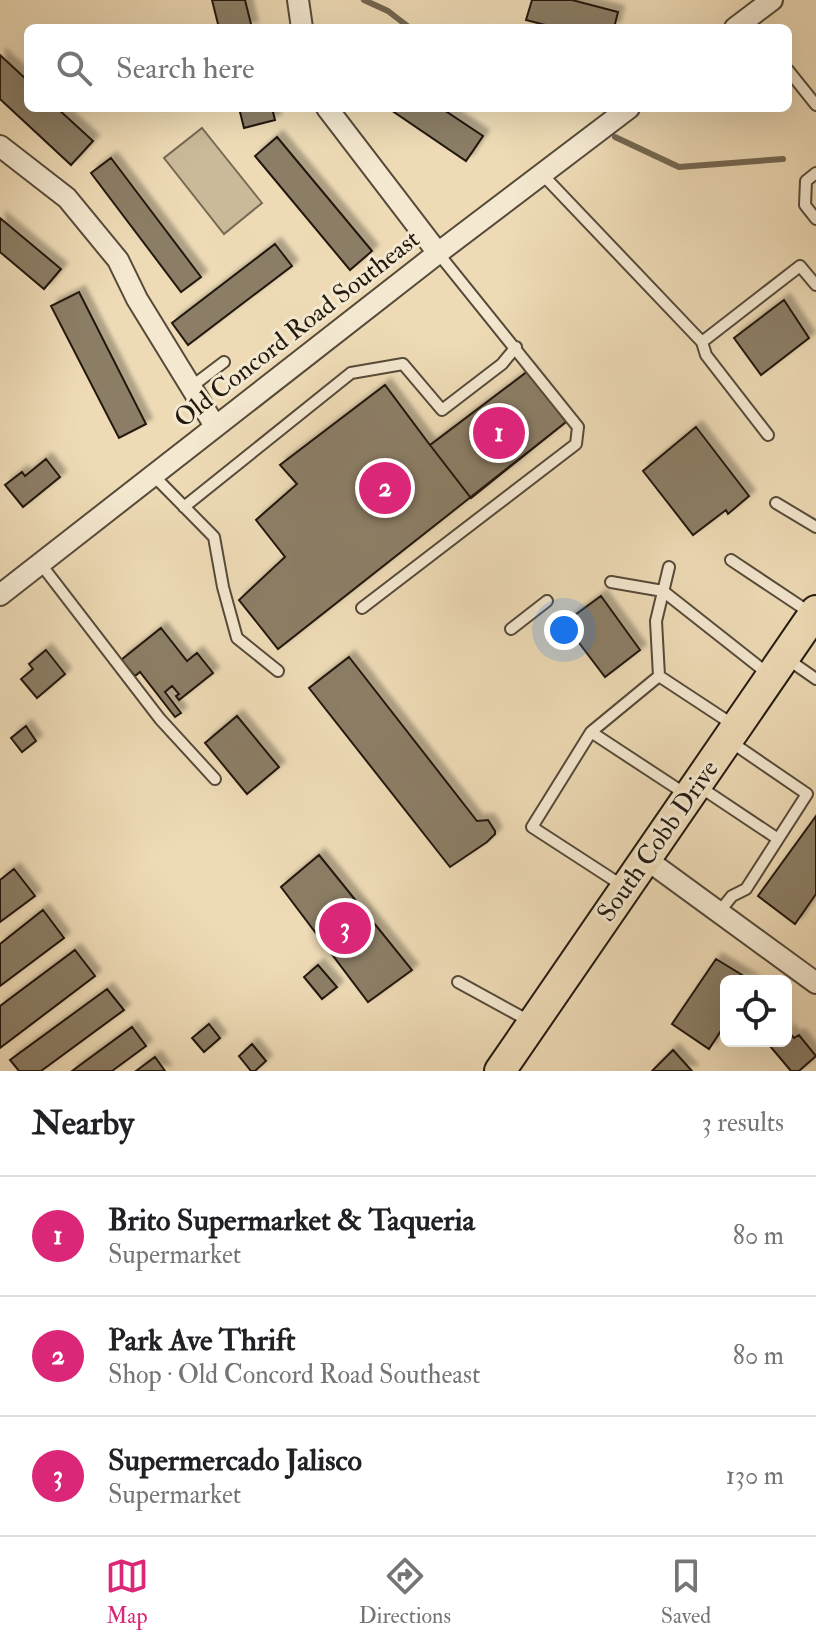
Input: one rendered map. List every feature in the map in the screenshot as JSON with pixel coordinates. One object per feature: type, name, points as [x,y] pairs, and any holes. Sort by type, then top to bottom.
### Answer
[{"type":"main road","name":"South Cobb Drive","points":[[500,1071],[815,613]]},
{"type":"street","points":[[298,0],[301,24]]},
{"type":"street","points":[[746,24],[772,0]]},
{"type":"street","points":[[330,112],[438,253]]},
{"type":"street","name":"Old Concord Road Southeast","points":[[0,595],[624,112]]},
{"type":"street","points":[[0,146],[67,198],[118,260],[137,299],[215,426]]},
{"type":"street","points":[[646,859],[816,983]]},
{"type":"lane","points":[[792,75],[816,105]]},
{"type":"lane","points":[[816,173],[806,181],[805,205],[816,219]]},
{"type":"lane","points":[[542,174],[702,342],[706,355],[768,435]]},
{"type":"lane","points":[[362,608],[576,444],[578,427],[438,253]]},
{"type":"lane","points":[[702,342],[800,266],[816,285]]},
{"type":"lane","points":[[184,507],[351,373],[403,364],[442,410],[502,364],[516,347]]},
{"type":"lane","points":[[191,387],[224,362]]},
{"type":"lane","points":[[153,475],[214,537],[237,638],[278,671]]},
{"type":"lane","points":[[776,503],[816,527]]},
{"type":"lane","points":[[731,560],[815,613]]},
{"type":"lane","points":[[40,563],[160,719],[215,779]]},
{"type":"lane","points":[[669,567],[656,621],[659,676],[807,794],[746,889],[732,896],[719,912]]},
{"type":"lane","points":[[611,582],[663,591],[778,667],[816,679]]},
{"type":"lane","points":[[511,629],[547,601]]},
{"type":"lane","points":[[626,888],[532,827],[591,732],[659,676]]},
{"type":"lane","points":[[591,732],[778,839]]},
{"type":"lane","points":[[458,982],[533,1023]]},
{"type":"shaded area","points":[[202,128],[262,203],[224,234],[164,158]]},
{"type":"building","points":[[212,0],[245,0],[251,24],[218,24]]},
{"type":"building","points":[[532,0],[572,0],[618,12],[615,24],[542,24],[526,20]]},
{"type":"building","points":[[0,55],[24,77],[24,112],[61,112],[93,141],[71,165],[0,99]]},
{"type":"building","points":[[240,112],[273,112],[275,120],[244,128]]},
{"type":"building","points":[[394,112],[447,112],[483,136],[466,161]]},
{"type":"building","points":[[277,137],[372,251],[350,270],[255,156]]},
{"type":"building","points":[[111,158],[201,277],[181,292],[91,173]]},
{"type":"building","points":[[0,218],[61,269],[44,289],[0,252]]},
{"type":"building","points":[[275,244],[292,266],[188,345],[172,323]]},
{"type":"building","points":[[79,292],[146,424],[119,438],[51,306]]},
{"type":"building","points":[[784,300],[809,338],[761,375],[734,338]]},
{"type":"building","points":[[528,371],[566,422],[278,649],[239,600],[285,557],[256,520],[297,484],[280,465],[385,385],[430,445]]},
{"type":"building","points":[[528,371],[566,422],[471,498],[430,445]]},
{"type":"building","points":[[696,427],[749,496],[728,514],[726,510],[693,535],[643,471]]},
{"type":"building","points":[[46,459],[60,477],[23,507],[5,485],[22,472],[25,476]]},
{"type":"building","points":[[601,596],[640,650],[605,677],[564,623]]},
{"type":"building","points":[[161,628],[187,661],[197,653],[213,673],[179,700],[176,696],[179,694],[172,686],[165,692],[181,713],[175,717],[140,672],[135,676],[121,660]]},
{"type":"building","points":[[46,650],[65,674],[37,698],[21,679],[33,669],[29,664]]},
{"type":"building","points":[[349,657],[477,821],[488,820],[495,831],[487,842],[450,867],[309,688]]},
{"type":"building","points":[[237,716],[279,767],[247,794],[205,743]]},
{"type":"building","points":[[26,726],[36,741],[22,752],[11,738]]},
{"type":"building","points":[[816,816],[816,894],[795,924],[758,896]]},
{"type":"building","points":[[319,855],[412,970],[368,1002],[281,887]]},
{"type":"building","points":[[14,869],[35,896],[0,922],[0,880]]},
{"type":"building","points":[[43,910],[64,938],[0,986],[0,944]]},
{"type":"building","points":[[75,950],[95,976],[0,1048],[0,1006]]},
{"type":"building","points":[[716,959],[742,975],[720,975],[720,1032],[709,1049],[672,1024]]},
{"type":"building","points":[[318,965],[337,987],[322,999],[304,977]]},
{"type":"building","points":[[107,989],[124,1010],[41,1071],[19,1071],[10,1060]]},
{"type":"building","points":[[209,1024],[220,1038],[204,1052],[192,1038]]},
{"type":"building","points":[[132,1027],[146,1046],[112,1071],[72,1071]]},
{"type":"building","points":[[799,1035],[816,1056],[799,1071],[791,1071],[771,1047],[792,1047],[792,1036],[794,1038]]},
{"type":"building","points":[[252,1044],[266,1061],[255,1071],[251,1071],[239,1056]]},
{"type":"building","points":[[673,1050],[692,1071],[652,1071]]},
{"type":"building","points":[[155,1057],[165,1071],[136,1071]]},
{"type":"waterway","points":[[364,0],[388,11],[405,24]]},
{"type":"waterway","points":[[615,137],[679,167],[783,159]]},
{"type":"place","name":"Brito Supermarket & Taqueria","points":[[499,433]]},
{"type":"place","name":"Park Ave Thrift","points":[[385,488]]},
{"type":"place","name":"Supermercado Jalisco","points":[[345,928]]}]
